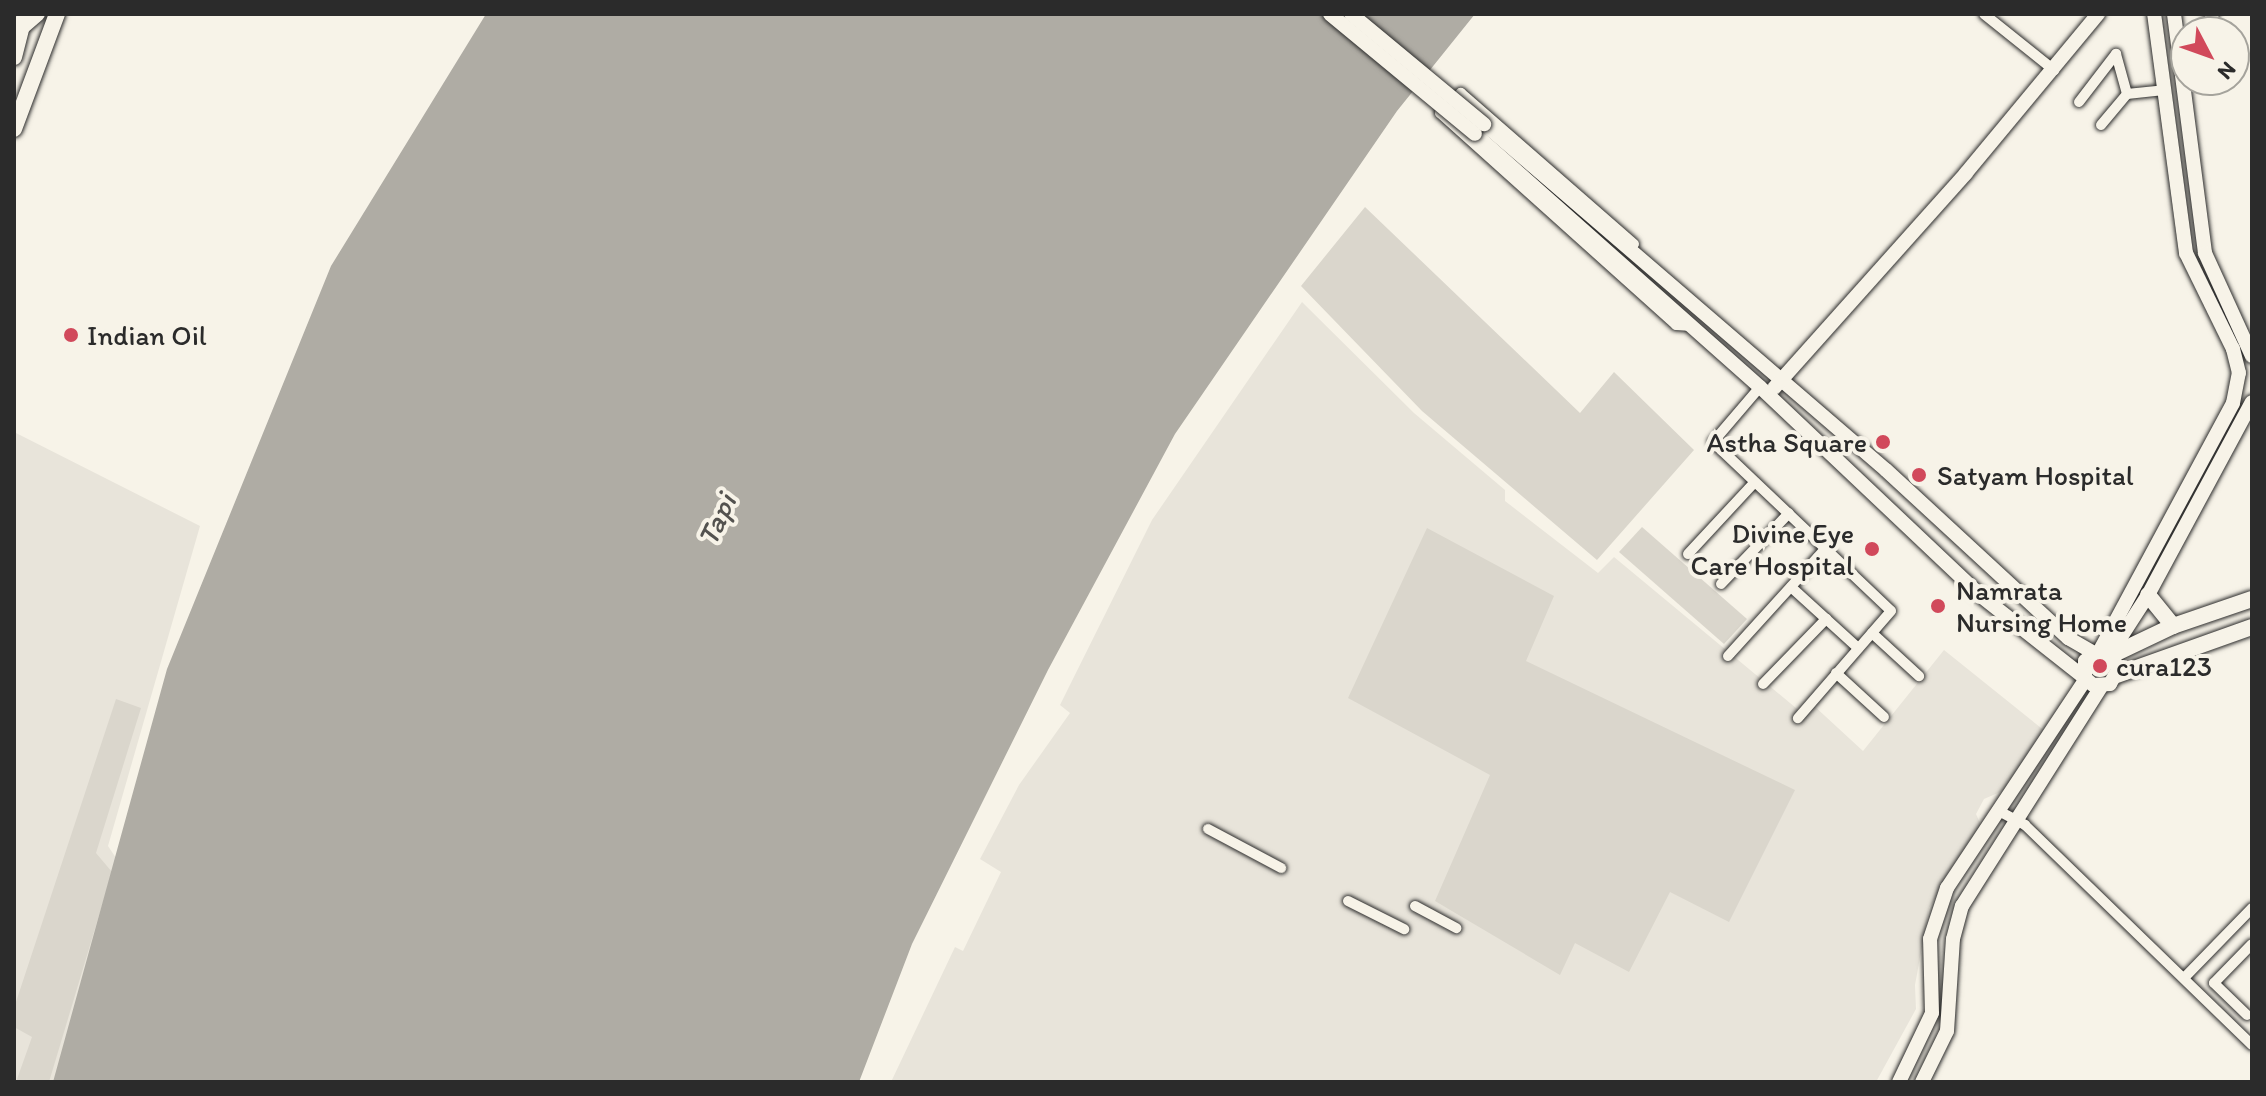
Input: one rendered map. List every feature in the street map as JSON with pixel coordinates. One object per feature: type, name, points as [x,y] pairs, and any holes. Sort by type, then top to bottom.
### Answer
[{"type":"main road","points":[[14,57],[23,21],[38,14]]},
{"type":"main road","points":[[1330,14],[1479,129]]},
{"type":"main road","points":[[1351,14],[1697,321],[1764,391],[1983,598],[2101,687]]},
{"type":"main road","points":[[1764,391],[1780,382],[2054,70],[2098,14]]},
{"type":"main road","points":[[2104,654],[2233,403],[2239,373],[2233,349],[2186,253],[2154,14]]},
{"type":"main road","points":[[14,129],[51,19]]},
{"type":"main road","points":[[2187,96],[2205,253],[2252,356]]},
{"type":"main road","points":[[1697,321],[1780,382],[1886,470],[2068,638],[2104,654],[2117,675]]},
{"type":"main road","points":[[2104,654],[2148,595],[2252,402]]},
{"type":"main road","points":[[2165,531],[2179,539]]},
{"type":"main road","points":[[2148,595],[2173,626]]},
{"type":"main road","points":[[1899,1082],[1932,1013],[1935,919],[1947,888],[2086,678],[2083,666],[2104,654],[2173,626],[2252,599]]},
{"type":"main road","points":[[1922,1082],[1947,1031],[1953,939],[1962,906],[2101,687],[2117,675],[2252,627]]},
{"type":"street","points":[[1984,14],[2054,70]]},
{"type":"street","points":[[2079,102],[2116,54],[2127,94]]},
{"type":"street","points":[[2101,125],[2127,94],[2164,90]]},
{"type":"street","points":[[1457,92],[1697,300],[1697,321],[1676,325],[1440,118],[1457,92]]},
{"type":"street","points":[[1764,391],[1712,440],[1889,607],[1891,614],[1798,718]]},
{"type":"street","points":[[1688,554],[1755,482]]},
{"type":"street","points":[[1721,584],[1789,513]]},
{"type":"street","points":[[1728,656],[1826,548]]},
{"type":"street","points":[[1791,587],[1858,648]]},
{"type":"street","points":[[1763,684],[1826,619]]},
{"type":"street","points":[[1872,633],[1919,676]]},
{"type":"street","points":[[1836,673],[1884,717]]},
{"type":"street","points":[[1997,810],[2018,819],[2252,1045]]},
{"type":"street","points":[[1208,829],[1281,868]]},
{"type":"street","points":[[1348,901],[1404,929]]},
{"type":"street","points":[[1415,906],[1456,928]]},
{"type":"street","points":[[2184,978],[2252,908]]},
{"type":"street","points":[[2235,1028],[2250,1012],[2214,983],[2249,953]]},
{"type":"shaded area","points":[[1365,207],[1580,413],[1614,372],[1694,450],[1597,560],[1422,411],[1301,286]]},
{"type":"shaded area","points":[[1302,302],[1414,413],[1505,490],[1505,501],[1598,573],[1614,557],[1802,713],[1812,704],[1863,751],[1944,650],[2046,732],[2007,789],[1984,799],[1976,814],[1981,825],[1929,908],[1915,985],[1916,1009],[1876,1082],[891,1082],[955,947],[963,951],[1001,872],[980,859],[1019,785],[1070,713],[1060,705],[1152,520]]},
{"type":"shaded area","points":[[14,432],[200,526],[108,846],[122,867],[55,1082],[14,1082]]},
{"type":"shaded area","points":[[1642,527],[1747,619],[1724,644],[1619,552]]},
{"type":"shaded area","points":[[1427,528],[1554,596],[1526,661],[1795,790],[1729,922],[1670,892],[1629,972],[1575,943],[1560,975],[1435,901],[1490,775],[1348,698]]},
{"type":"shaded area","points":[[116,699],[141,708],[96,853],[112,872],[49,1082],[16,1082],[32,1037],[14,1027],[14,1008]]},
{"type":"water","name":"Tapi","points":[[486,14],[1475,14],[1397,111],[1175,434],[1048,670],[912,944],[859,1082],[53,1082],[167,669],[331,266]]},
{"type":"place","name":"Indian Oil","points":[[71,335]]},
{"type":"place","name":"Astha Square","points":[[1883,442]]},
{"type":"place","name":"Satyam Hospital","points":[[1919,475]]},
{"type":"place","name":"Divine Eye Care Hospital","points":[[1872,549]]},
{"type":"place","name":"Namrata Nursing Home","points":[[1938,606]]},
{"type":"place","name":"cura123","points":[[2100,666]]}]
